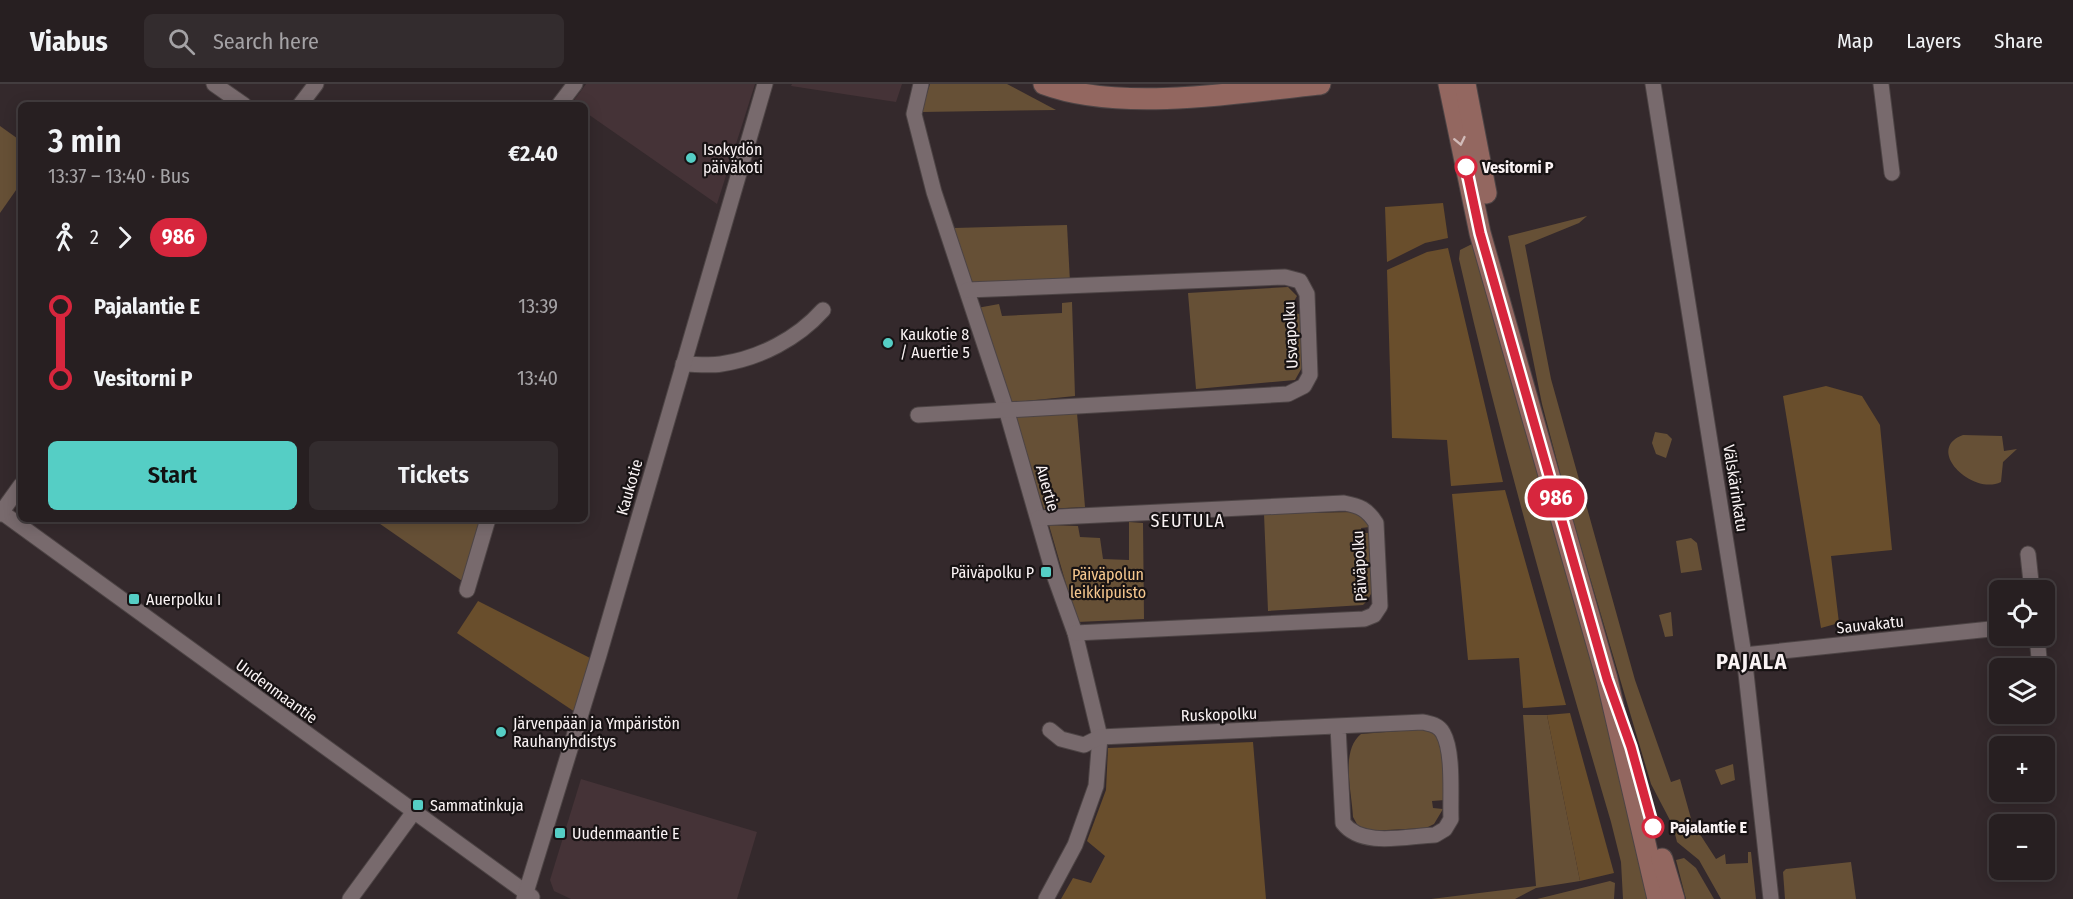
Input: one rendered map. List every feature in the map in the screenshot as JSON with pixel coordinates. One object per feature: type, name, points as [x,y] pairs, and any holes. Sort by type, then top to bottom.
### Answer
[{"type":"main road","points":[[1054,86],[1110,98],[1161,97],[1320,84]]},
{"type":"main road","points":[[1449,84],[1480,233],[1607,679],[1658,899]]},
{"type":"main road","points":[[1465,84],[1494,229],[1517,323],[1534,417]]},
{"type":"main road","points":[[1607,679],[1631,747],[1674,899]]},
{"type":"street","points":[[214,84],[240,102]]},
{"type":"street","points":[[302,102],[316,84]]},
{"type":"street","points":[[561,102],[575,84]]},
{"type":"street","name":"Kaukotie","points":[[528,897],[765,84]]},
{"type":"street","name":"Auertie","points":[[921,84],[914,114],[934,192],[1006,409],[1075,633],[1100,737],[1096,786],[1075,845],[1046,899]]},
{"type":"street","name":"Välskärinkatu","points":[[1653,84],[1744,656],[1770,899]]},
{"type":"street","points":[[1881,84],[1892,173]]},
{"type":"street","name":"Usvapolku","points":[[967,290],[1286,277],[1300,281],[1307,294],[1310,375],[1304,386],[1288,394],[1006,409]]},
{"type":"street","points":[[683,363],[720,364],[772,349],[807,328],[823,310]]},
{"type":"street","points":[[918,415],[1006,409]]},
{"type":"street","points":[[0,513],[18,489]]},
{"type":"street","name":"Päiväpolku","points":[[1038,518],[1344,503],[1360,506],[1370,513],[1376,524],[1380,606],[1374,615],[1364,619],[1075,633]]},
{"type":"street","name":"Uudenmaantie","points":[[0,513],[528,897]]},
{"type":"street","points":[[467,590],[487,522]]},
{"type":"street","points":[[2028,554],[2031,580]]},
{"type":"street","name":"Sauvakatu","points":[[1744,656],[1989,629]]},
{"type":"street","name":"Ruskopolku","points":[[1050,730],[1061,739],[1084,745],[1100,737],[1423,722],[1435,725],[1443,732],[1449,750],[1451,819],[1445,829],[1435,835],[1365,838],[1351,832],[1343,823],[1338,727]]},
{"type":"street","points":[[350,899],[413,813]]},
{"type":"shaded area","name":"Isokydön päiväkoti","points":[[586,84],[755,84],[717,204],[588,114],[588,102],[573,102]]},
{"type":"shaded area","points":[[792,84],[902,84],[896,102],[791,86]]},
{"type":"shaded area","points":[[1443,203],[1448,238],[1425,243],[1387,262],[1385,207]]},
{"type":"shaded area","points":[[1448,248],[1503,482],[1451,486],[1447,440],[1392,438],[1387,270],[1427,252]]},
{"type":"shaded area","points":[[1826,386],[1862,396],[1880,425],[1892,550],[1831,556],[1839,623],[1821,628],[1783,396]]},
{"type":"shaded area","points":[[1505,490],[1566,705],[1523,708],[1519,658],[1468,660],[1452,494]]},
{"type":"shaded area","points":[[478,601],[592,659],[575,712],[457,633]]},
{"type":"shaded area","points":[[1570,713],[1614,873],[1580,881],[1547,715]]},
{"type":"shaded area","points":[[1253,742],[1266,899],[1061,899],[1073,878],[1091,883],[1105,856],[1087,841],[1106,790],[1108,748]]},
{"type":"shaded area","points":[[581,779],[757,832],[737,899],[571,899],[554,891],[550,880]]},
{"type":"green space","points":[[930,84],[1007,84],[1056,110],[921,112]]},
{"type":"green space","points":[[0,126],[18,139],[18,187],[0,213]]},
{"type":"green space","points":[[1587,216],[1579,223],[1525,245],[1551,379],[1635,680],[1671,782],[1680,779],[1692,822],[1716,859],[1725,854],[1726,864],[1748,863],[1748,852],[1751,852],[1756,899],[1721,899],[1699,860],[1677,842],[1673,826],[1651,784],[1568,503],[1542,404],[1508,236]]},
{"type":"green space","points":[[1067,225],[1070,282],[969,287],[954,228]]},
{"type":"green space","points":[[1472,244],[1602,692],[1651,899],[1623,899],[1621,862],[1611,822],[1511,471],[1459,259],[1460,250]]},
{"type":"green space","points":[[1288,287],[1297,296],[1291,306],[1291,313],[1300,314],[1304,364],[1295,380],[1196,389],[1188,293]]},
{"type":"green space","points":[[1072,302],[1075,396],[1007,403],[977,308],[999,304],[1002,316],[1062,313],[1062,303]]},
{"type":"green space","points":[[1077,413],[1085,507],[1044,509],[1013,424],[1018,414]]},
{"type":"green space","points":[[1655,432],[1667,434],[1672,439],[1666,458],[1656,454],[1652,443]]},
{"type":"green space","points":[[1963,435],[2002,436],[2004,451],[2017,449],[2003,462],[2001,482],[1989,485],[1977,483],[1956,469],[1950,460],[1948,450],[1952,442]]},
{"type":"green space","points":[[1353,512],[1364,516],[1370,527],[1361,528],[1362,533],[1373,533],[1375,572],[1369,599],[1363,605],[1268,611],[1264,514]]},
{"type":"green space","points":[[377,522],[482,522],[465,583]]},
{"type":"green space","name":"Päiväpolun leikkipuisto","points":[[1129,522],[1143,523],[1144,619],[1077,622],[1049,525],[1078,526],[1080,537],[1100,538],[1103,559],[1129,560]]},
{"type":"green space","points":[[1691,538],[1697,543],[1702,570],[1681,573],[1676,541]]},
{"type":"green space","points":[[1671,612],[1673,636],[1665,637],[1659,615]]},
{"type":"green space","points":[[1523,715],[1547,715],[1580,881],[1536,888],[1515,899],[1431,899],[1536,886]]},
{"type":"green space","points":[[1424,729],[1437,735],[1444,750],[1445,800],[1432,801],[1433,808],[1443,809],[1434,824],[1426,828],[1367,831],[1358,826],[1353,817],[1349,773],[1349,761],[1355,741],[1361,734]]},
{"type":"green space","points":[[1733,764],[1735,780],[1721,785],[1715,770]]},
{"type":"green space","points":[[1684,858],[1696,868],[1714,899],[1686,899],[1676,860]]},
{"type":"green space","points":[[1851,862],[1856,899],[1785,899],[1783,872],[1786,869]]},
{"type":"green space","points":[[1610,881],[1615,883],[1614,899],[1537,899]]},
{"type":"bus line","name":"986","points":[[1466,167],[1480,233],[1607,679],[1631,747],[1653,827]]},
{"type":"place","name":"Isokydön päiväkoti","points":[[691,158]]},
{"type":"place","name":"Vesitorni P","points":[[1466,167]]},
{"type":"place","name":"Kaukotie 8 / Auertie 5","points":[[888,343]]},
{"type":"place","name":"Päiväpolku P","points":[[1046,572]]},
{"type":"place","name":"Auerpolku I","points":[[134,599]]},
{"type":"place","name":"Järvenpään ja Ympäristön Rauhanyhdistys","points":[[501,732]]},
{"type":"place","name":"Sammatinkuja","points":[[418,805]]},
{"type":"place","name":"Pajalantie E","points":[[1653,827]]},
{"type":"place","name":"Uudenmaantie E","points":[[560,833]]},
{"type":"district","name":"SEUTULA","points":[[1188,521]]},
{"type":"district","name":"PAJALA","points":[[1752,661]]}]
